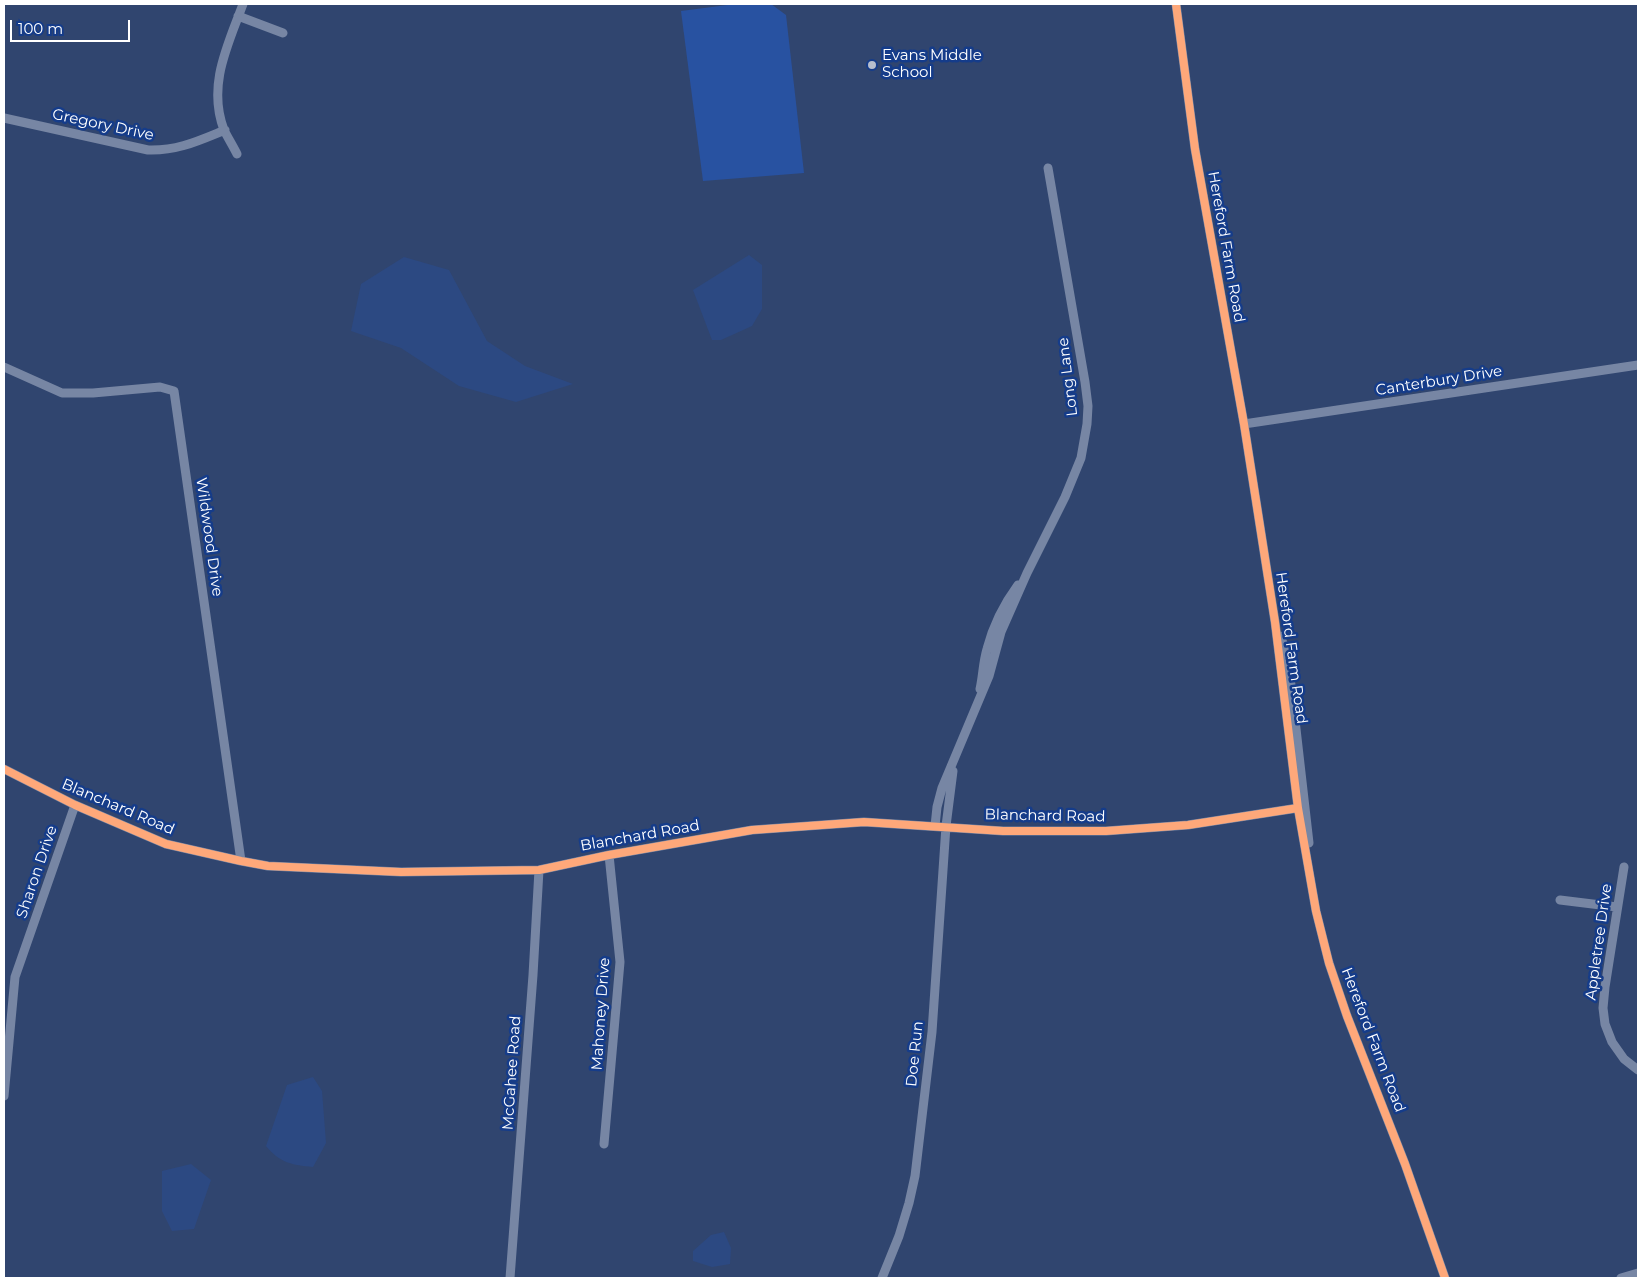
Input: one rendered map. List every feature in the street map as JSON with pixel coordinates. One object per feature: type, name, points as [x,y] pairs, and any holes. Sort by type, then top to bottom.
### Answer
[{"type":"street","points":[[237,154],[225,130],[217,97],[218,78],[228,42],[243,4]]},
{"type":"street","name":"Hereford Farm Road","points":[[1176,4],[1195,149],[1244,424],[1275,622],[1298,808],[1310,884],[1327,954],[1347,1016],[1405,1164],[1445,1278]]},
{"type":"street","points":[[238,16],[283,33]]},
{"type":"street","name":"Gregory Drive","points":[[4,118],[148,150],[178,148],[225,130]]},
{"type":"street","name":"Long Lane","points":[[935,826],[942,788],[977,707],[986,651],[992,632],[1012,593],[1027,573],[1065,496],[1080,458],[1087,424],[1088,406],[1084,373],[1048,168]]},
{"type":"street","name":"Canterbury Drive","points":[[1244,424],[1638,365]]},
{"type":"street","name":"Wildwood Drive","points":[[4,367],[62,393],[93,394],[160,387],[174,390],[241,861]]},
{"type":"street","name":"Hereford Farm Road","points":[[1275,622],[1285,648],[1291,684],[1308,831],[1310,884]]},
{"type":"street","name":"Long Lane","points":[[946,826],[954,761]]},
{"type":"street","name":"Blanchard Road","points":[[4,769],[75,805],[166,844],[268,866],[401,872],[539,870],[609,855],[752,830],[867,821],[1004,831],[1106,831],[1188,825],[1298,808]]},
{"type":"street","name":"Sharon Drive","points":[[4,1096],[15,977],[75,805]]},
{"type":"street","name":"Doe Run","points":[[882,1278],[910,1203],[915,1176],[932,1032],[946,826]]},
{"type":"street","name":"Mahoney Drive","points":[[604,1144],[620,962],[609,855]]},
{"type":"street","name":"Appletree Drive","points":[[1624,867],[1603,1008],[1605,1024],[1612,1042],[1624,1059],[1638,1070]]},
{"type":"street","name":"McGahee Road","points":[[510,1278],[539,870]]},
{"type":"street","points":[[1560,900],[1617,907]]},
{"type":"street","points":[[1622,1278],[1638,1273]]},
{"type":"shaded area","points":[[735,4],[771,4],[786,15],[804,173],[703,181],[681,11]]},
{"type":"shaded area","points":[[749,255],[762,265],[762,309],[752,326],[721,340],[712,340],[693,290]]},
{"type":"shaded area","points":[[404,257],[449,270],[487,341],[525,366],[573,384],[516,402],[459,386],[401,348],[351,331],[361,284]]},
{"type":"shaded area","points":[[313,1077],[322,1091],[326,1143],[313,1167],[281,1160],[266,1146],[287,1085]]},
{"type":"shaded area","points":[[191,1164],[211,1180],[194,1229],[172,1231],[162,1211],[162,1171]]},
{"type":"shaded area","points":[[724,1232],[731,1248],[730,1264],[712,1267],[693,1261],[693,1251],[711,1235]]},
{"type":"cycle path","points":[[1176,4],[1195,149],[1244,424],[1275,622],[1298,808],[1316,911],[1329,963],[1347,1016],[1405,1164],[1445,1278]]},
{"type":"cycle path","points":[[4,769],[75,805],[166,844],[268,866],[401,872],[539,870],[609,855],[752,830],[864,822],[1003,831],[1106,831],[1188,825],[1298,808]]},
{"type":"place","name":"Evans Middle School","points":[[872,65]]}]
